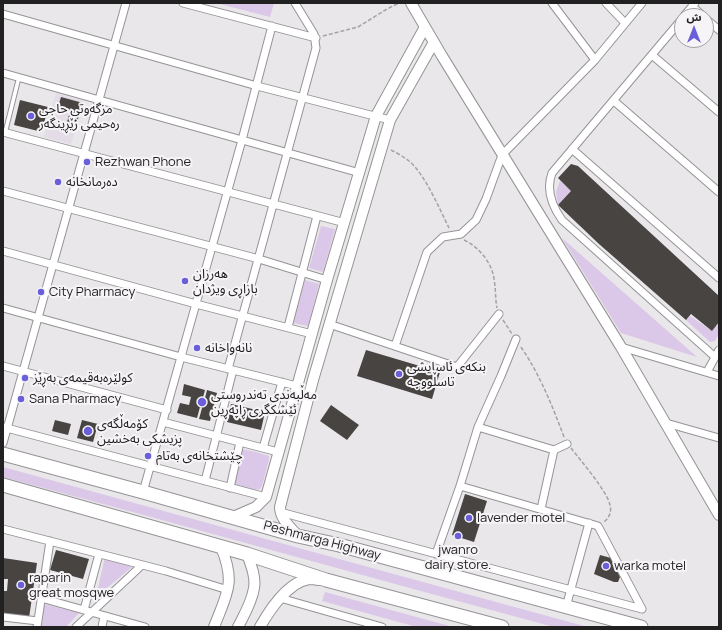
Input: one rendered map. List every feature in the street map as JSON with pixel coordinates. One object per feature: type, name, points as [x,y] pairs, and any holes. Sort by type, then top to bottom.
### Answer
[{"type":"highway","name":"Peshmarga Highway","points":[[3,454],[298,536],[339,545],[641,627]]},
{"type":"highway","points":[[3,485],[247,554],[326,580],[502,627]]},
{"type":"main road","points":[[412,3],[502,155],[621,347],[719,515]]},
{"type":"main road","points":[[233,517],[256,507],[266,497],[327,280],[376,116],[425,27]]},
{"type":"main road","points":[[298,536],[283,518],[280,512],[280,504],[313,380],[390,120],[434,42]]},
{"type":"main road","points":[[3,493],[18,489]]},
{"type":"main road","points":[[214,627],[228,590],[229,582],[228,566],[221,547]]},
{"type":"main road","points":[[238,627],[250,602],[254,589],[253,576],[247,554]]},
{"type":"main road","points":[[260,627],[280,598],[291,588],[308,579],[326,580]]},
{"type":"street","points":[[3,443],[5,427],[24,371],[126,3]]},
{"type":"street","points":[[183,3],[316,38]]},
{"type":"street","points":[[205,481],[217,436],[243,315],[316,48],[316,38],[312,29],[295,3]]},
{"type":"street","points":[[552,3],[595,60]]},
{"type":"street","points":[[606,3],[625,24]]},
{"type":"street","points":[[395,346],[427,252],[443,237],[461,234],[476,220],[486,199],[502,155],[595,60],[642,3]]},
{"type":"street","points":[[3,14],[257,86],[390,120]]},
{"type":"street","points":[[143,492],[228,192],[272,26]]},
{"type":"street","points":[[674,28],[552,173],[549,182],[550,195],[562,220],[715,357]]},
{"type":"street","points":[[652,55],[719,112]]},
{"type":"street","points":[[3,73],[360,173]]},
{"type":"street","points":[[614,100],[719,192]]},
{"type":"street","points":[[4,132],[345,223]]},
{"type":"street","points":[[572,149],[719,278]]},
{"type":"street","points":[[3,191],[258,259],[327,280]]},
{"type":"street","points":[[288,327],[317,216]]},
{"type":"street","points":[[3,251],[312,334]]},
{"type":"street","points":[[3,308],[182,357],[297,386]]},
{"type":"street","points":[[329,324],[457,367],[499,314]]},
{"type":"street","points":[[436,554],[460,486],[478,427],[516,339]]},
{"type":"street","points":[[621,347],[718,374]]},
{"type":"street","points":[[707,372],[719,350]]},
{"type":"street","points":[[3,366],[166,410]]},
{"type":"street","points":[[263,448],[282,382]]},
{"type":"street","points":[[163,422],[278,452]]},
{"type":"street","points":[[666,423],[719,438]]},
{"type":"street","points":[[5,427],[266,497]]},
{"type":"street","points":[[478,427],[554,450],[567,444]]},
{"type":"street","points":[[230,488],[240,442]]},
{"type":"street","points":[[541,509],[554,450]]},
{"type":"street","points":[[280,512],[642,609],[598,526],[460,486]]},
{"type":"street","points":[[566,606],[588,523]]},
{"type":"street","points":[[3,530],[142,565],[228,590]]},
{"type":"street","points":[[3,617],[37,624],[50,541]]},
{"type":"street","points":[[87,611],[99,554]]},
{"type":"street","points":[[76,627],[87,611],[142,565]]},
{"type":"street","points":[[41,598],[145,627]]},
{"type":"street","points":[[280,598],[382,627]]},
{"type":"street","points":[[102,627],[104,616]]},
{"type":"lane","points":[[4,132],[18,77]]},
{"type":"path","points":[[316,38],[358,27],[387,9],[400,3]]},
{"type":"path","points":[[382,145],[410,162],[432,194],[453,235],[474,247],[489,263],[494,280],[495,302],[499,314],[529,359],[550,399],[567,444],[594,478],[610,503],[610,515],[598,526]]},
{"type":"shaded area","points":[[216,3],[274,3],[270,17]]},
{"type":"shaded area","points":[[56,93],[84,101],[71,144],[44,137]]},
{"type":"shaded area","points":[[560,181],[571,191],[558,205],[556,192]]},
{"type":"shaded area","points":[[321,226],[335,229],[323,272],[309,268]]},
{"type":"shaded area","points":[[562,238],[697,357],[621,333]]},
{"type":"shaded area","points":[[305,280],[319,284],[308,326],[293,323]]},
{"type":"shaded area","points":[[690,316],[712,331],[719,322],[719,333],[715,341],[710,342],[686,320]]},
{"type":"shaded area","points":[[241,449],[269,456],[260,489],[252,490],[233,485]]},
{"type":"shaded area","points":[[3,467],[588,627],[554,627],[3,477]]},
{"type":"shaded area","points":[[105,557],[132,567],[96,597]]},
{"type":"shaded area","points":[[325,592],[453,627],[417,627],[322,601]]},
{"type":"shaded area","points":[[44,604],[79,613],[66,627],[42,627]]},
{"type":"building","points":[[61,97],[83,103],[74,132],[65,130],[70,111],[58,107]]},
{"type":"building","name":"مزگەوتی حاجی رەحیمی زێڕینگەر","points":[[20,100],[48,107],[42,132],[14,125]]},
{"type":"building","points":[[571,164],[578,166],[719,296],[719,322],[712,331],[691,314],[686,320],[599,244],[558,205],[571,191],[558,178]]},
{"type":"building","name":"بنکەی ئاسایشی تاسڵووجە","points":[[366,350],[440,372],[432,399],[357,376]]},
{"type":"building","name":"مەڵبەندی تەندروستی ئێشکگری ڕاپەڕین","points":[[184,384],[205,390],[202,401],[204,402],[207,390],[217,393],[210,421],[199,419],[202,408],[200,407],[197,418],[177,413],[180,403],[189,405],[191,397],[182,395]]},
{"type":"building","points":[[231,404],[265,412],[261,430],[227,422]]},
{"type":"building","points":[[331,405],[359,425],[347,440],[320,421]]},
{"type":"building","points":[[55,420],[71,424],[68,435],[52,431]]},
{"type":"building","name":"کۆمەڵگەی پزیشکی بەخشین","points":[[82,420],[98,424],[93,442],[77,438]]},
{"type":"building","name":"lavender motel","points":[[465,494],[487,501],[474,542],[452,535]]},
{"type":"building","points":[[56,550],[89,559],[83,579],[50,570]]},
{"type":"building","name":"warka motel","points":[[600,555],[611,558],[620,577],[618,582],[614,582],[594,574]]},
{"type":"building","name":"raparin great mosqwe","points":[[3,558],[37,563],[29,618],[3,614],[3,591],[7,591],[8,579],[3,579]]},
{"type":"place","name":"مزگەوتی حاجی رەحیمی زێڕینگەر","points":[[31,116]]},
{"type":"place","name":"Rezhwan Phone","points":[[87,162]]},
{"type":"place","name":"دەرمانخانە","points":[[58,182]]},
{"type":"place","name":"ھەرزان بازاڕی ویژدان","points":[[185,281]]},
{"type":"place","name":"City Pharmacy","points":[[41,292]]},
{"type":"place","name":"نانەواخانە","points":[[197,348]]},
{"type":"place","name":"بنکەی ئاسایشی تاسڵووجە","points":[[399,374]]},
{"type":"place","name":"کولێرەبەقیمەی بەڕێز","points":[[25,378]]},
{"type":"place","name":"Sana Pharmacy","points":[[21,399]]},
{"type":"place","name":"مەڵبەندی تەندروستی ئێشکگری ڕاپەڕین","points":[[202,402]]},
{"type":"place","name":"کۆمەڵگەی پزیشکی بەخشین","points":[[88,431]]},
{"type":"place","name":"چێشتخانەی بەتام","points":[[148,456]]},
{"type":"place","name":"lavender motel","points":[[469,518]]},
{"type":"place","name":"jwanro dairy store.","points":[[458,536]]},
{"type":"place","name":"warka motel","points":[[606,566]]},
{"type":"place","name":"raparin great mosqwe","points":[[21,585]]}]
